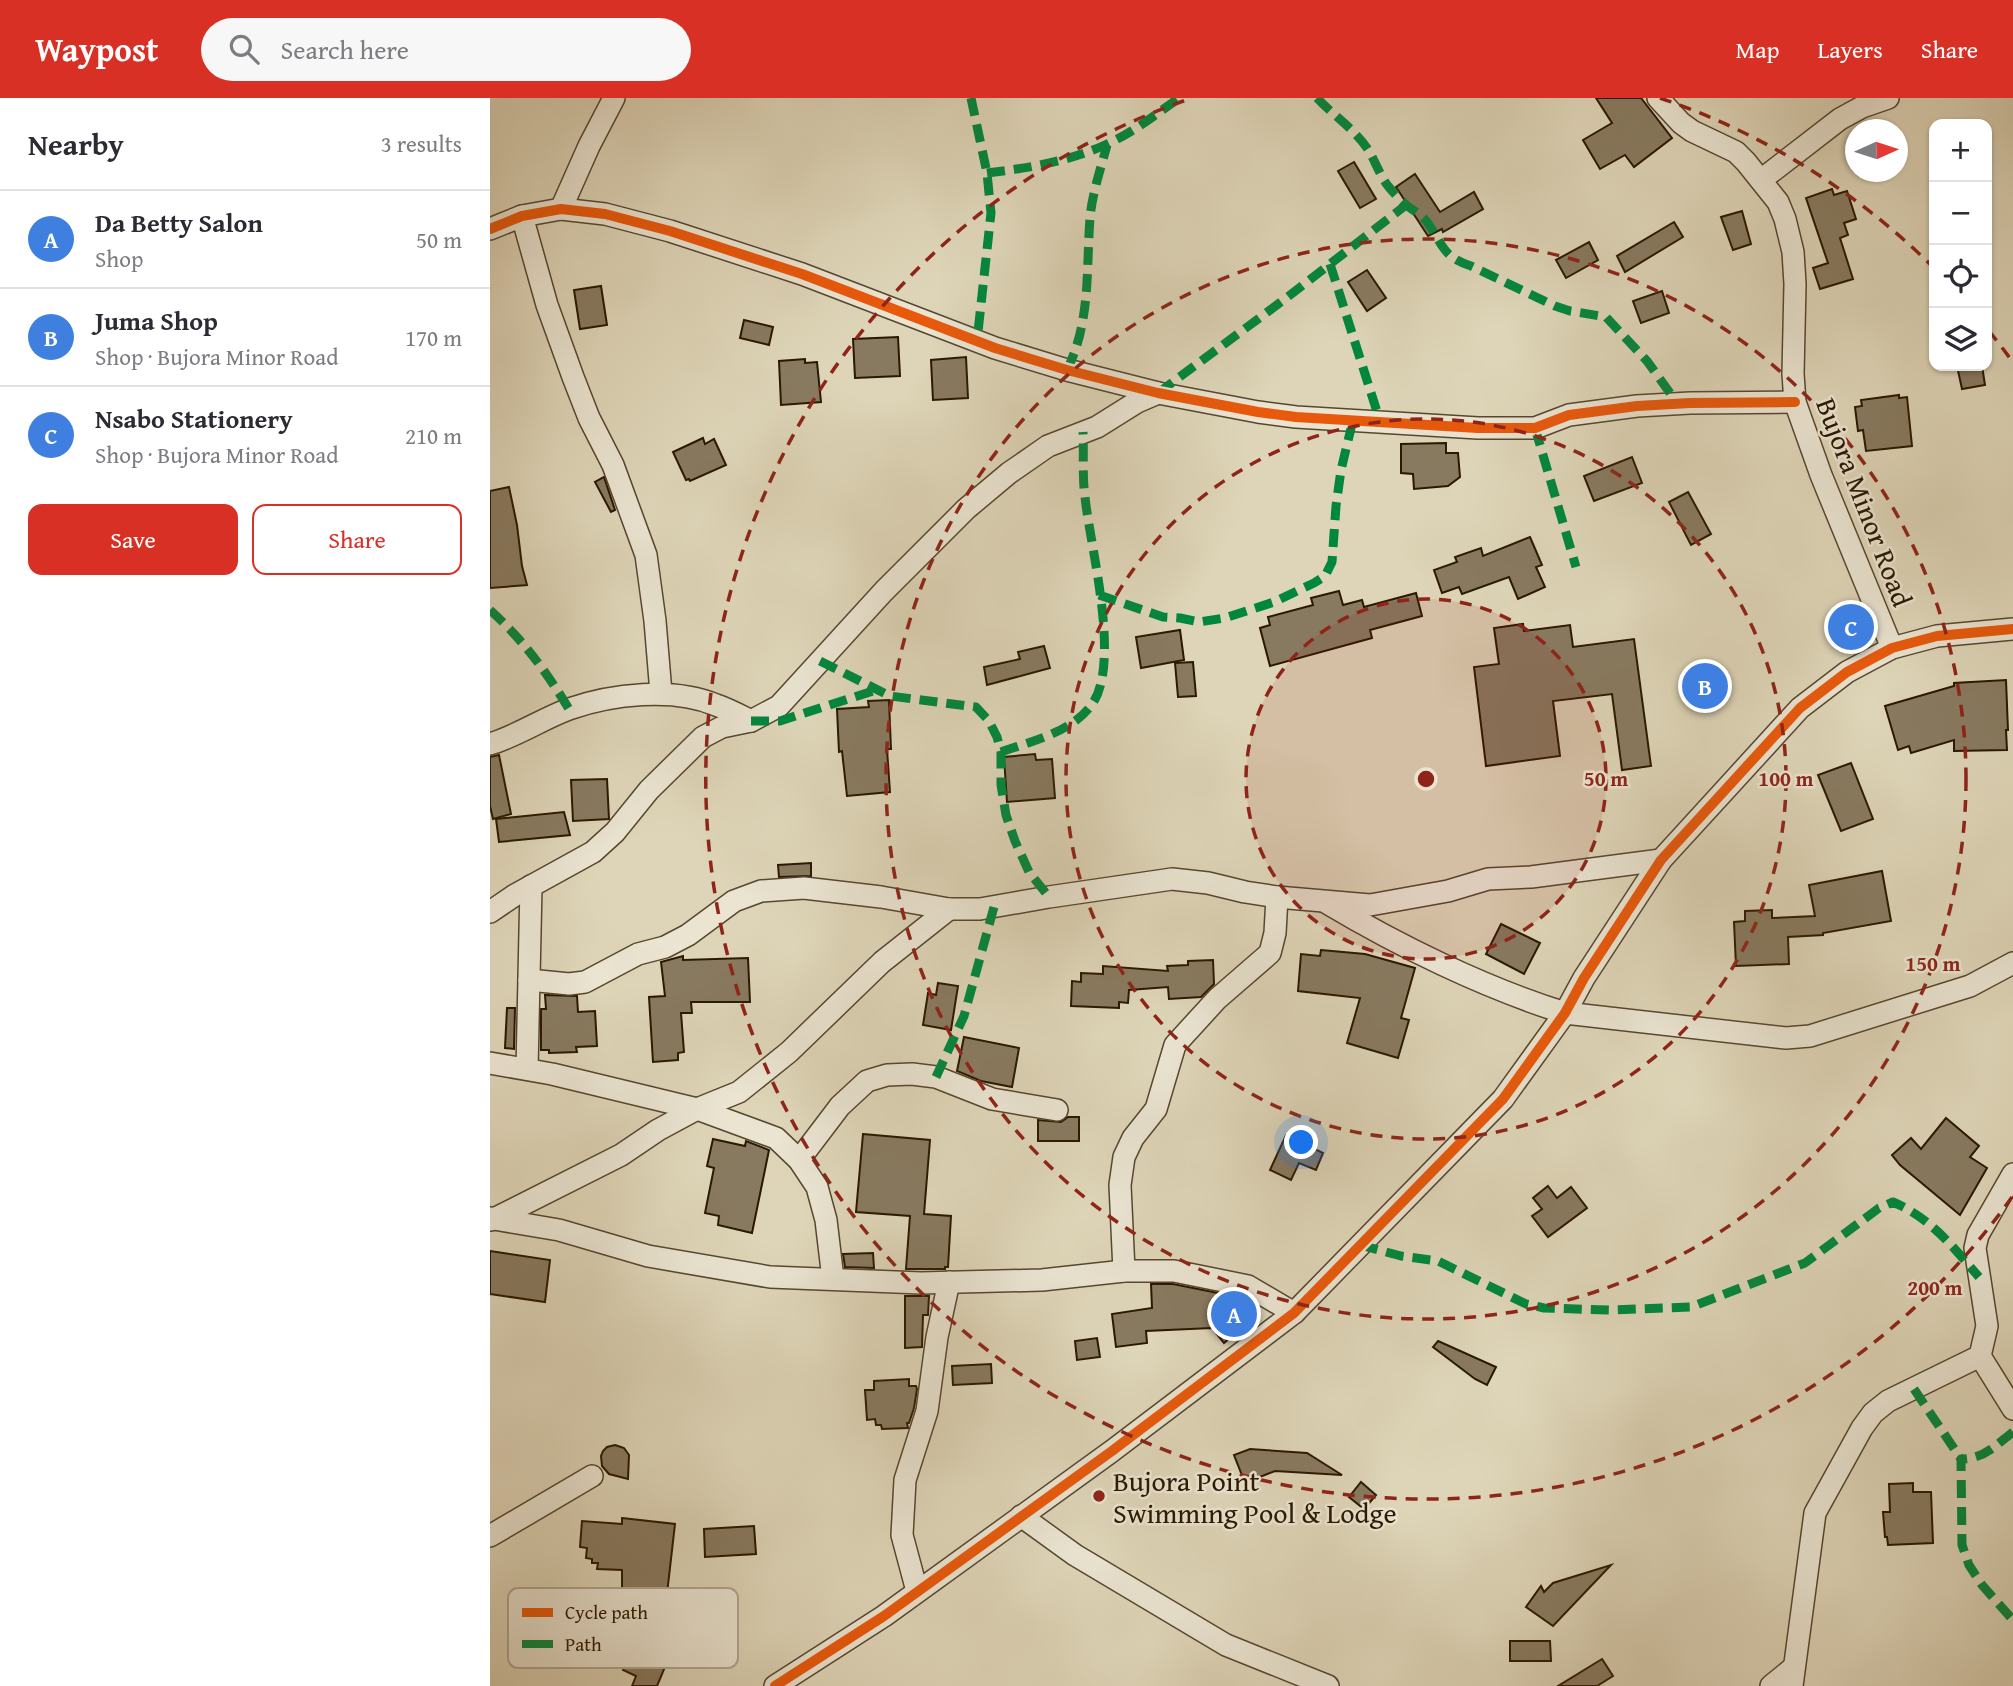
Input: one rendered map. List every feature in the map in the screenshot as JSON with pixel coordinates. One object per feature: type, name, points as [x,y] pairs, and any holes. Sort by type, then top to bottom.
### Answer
[{"type":"street","points":[[561,209],[614,98]]},
{"type":"street","name":"Bujora Minor Road","points":[[1658,98],[1692,131],[1736,152],[1778,202],[1793,252],[1795,402],[1821,475],[1892,648]]},
{"type":"street","points":[[1761,180],[1840,118],[1888,98]]},
{"type":"street","points":[[490,229],[522,216],[561,209],[605,214],[670,231],[802,274],[995,348],[1067,370],[1158,393],[1258,412],[1296,417],[1535,428],[1569,415],[1637,406],[1795,402]]},
{"type":"street","points":[[522,216],[547,305],[573,377],[589,418],[613,465],[646,555],[662,693]]},
{"type":"street","points":[[490,912],[593,852],[615,832],[649,790],[703,737],[722,727],[751,721],[779,706],[884,591],[966,509],[1009,473],[1048,446],[1097,427],[1137,402],[1158,393]]},
{"type":"street","points":[[775,1686],[884,1616],[1122,1444],[1294,1312],[1503,1099],[1565,1013],[1584,978],[1661,860],[1800,708],[1847,672],[1892,648],[1937,636],[2013,629]]},
{"type":"street","points":[[490,744],[569,709],[611,699],[662,693],[715,704],[751,721]]},
{"type":"street","points":[[529,980],[569,984],[584,982],[638,954],[665,947],[688,935],[734,901],[761,891],[804,888],[948,909],[980,909],[1172,879],[1209,883],[1277,897],[1370,905],[1448,891],[1488,879],[1531,877],[1661,860]]},
{"type":"street","points":[[527,1069],[531,886]]},
{"type":"street","points":[[1124,1271],[1120,1185],[1124,1157],[1133,1138],[1156,1109],[1175,1045],[1217,999],[1270,953],[1275,933],[1277,897]]},
{"type":"street","points":[[1321,900],[1355,920],[1452,967],[1536,1004],[1565,1013],[1786,1038],[1810,1036],[1970,986],[2013,963]]},
{"type":"street","points":[[491,1219],[621,1155],[658,1130],[697,1109],[739,1091],[789,1052],[881,962],[948,909]]},
{"type":"street","points":[[490,1063],[527,1069],[697,1109],[776,1138],[799,1160],[817,1187],[826,1220],[833,1279]]},
{"type":"street","points":[[799,1160],[840,1106],[867,1081],[887,1075],[936,1077],[992,1099],[1057,1110]]},
{"type":"street","points":[[2013,1174],[1978,1235],[1975,1248],[1987,1326],[1980,1356],[2013,1409]]},
{"type":"street","points":[[491,1219],[559,1230],[648,1256],[770,1278],[921,1283],[1042,1280],[1124,1271],[1174,1271],[1248,1286],[1294,1312]]},
{"type":"street","points":[[917,1591],[902,1535],[905,1480],[927,1411],[937,1337],[949,1282]]},
{"type":"street","points":[[1771,1686],[1792,1677],[1815,1513],[1862,1428],[1873,1413],[1888,1401],[1980,1356]]},
{"type":"street","points":[[490,1536],[593,1476]]},
{"type":"street","points":[[1021,1516],[1075,1555],[1226,1645],[1328,1686]]},
{"type":"building","points":[[1596,98],[1641,98],[1672,138],[1634,167],[1625,155],[1600,169],[1583,140],[1612,123]]},
{"type":"building","points":[[1354,162],[1376,199],[1360,208],[1338,171]]},
{"type":"building","points":[[1415,174],[1440,212],[1474,192],[1483,209],[1443,232],[1442,229],[1428,236],[1396,187]]},
{"type":"building","points":[[1832,189],[1834,195],[1847,191],[1856,219],[1844,223],[1848,235],[1840,238],[1853,279],[1820,289],[1813,268],[1828,263],[1806,198]]},
{"type":"building","points":[[1742,211],[1751,244],[1733,250],[1721,217]]},
{"type":"building","points":[[1674,222],[1683,237],[1625,272],[1617,256]]},
{"type":"building","points":[[1589,242],[1598,260],[1566,278],[1556,260]]},
{"type":"building","points":[[1367,270],[1386,298],[1367,311],[1348,282]]},
{"type":"building","points":[[601,286],[607,325],[580,329],[574,290]]},
{"type":"building","points":[[1662,291],[1669,313],[1641,323],[1633,301]]},
{"type":"building","points":[[744,320],[773,327],[769,345],[740,338]]},
{"type":"building","points":[[898,337],[900,376],[855,378],[853,339]]},
{"type":"building","points":[[966,357],[968,398],[933,400],[931,360]]},
{"type":"building","points":[[805,359],[805,363],[817,362],[821,402],[781,405],[779,361]]},
{"type":"building","points":[[1958,371],[1983,371],[1985,385],[1962,389]]},
{"type":"building","points":[[1899,395],[1899,398],[1907,397],[1912,446],[1866,451],[1863,430],[1858,431],[1855,407],[1862,406],[1861,400]]},
{"type":"building","points":[[703,438],[705,444],[714,439],[726,465],[690,481],[686,480],[673,452]]},
{"type":"building","points":[[1446,443],[1446,453],[1458,453],[1460,477],[1448,486],[1414,489],[1413,474],[1401,473],[1401,444]]},
{"type":"building","points":[[1632,457],[1642,483],[1594,501],[1584,476]]},
{"type":"building","points":[[604,477],[615,510],[611,512],[595,482]]},
{"type":"building","points":[[509,487],[527,585],[490,588],[490,491]]},
{"type":"building","points":[[1688,492],[1711,534],[1691,545],[1669,502]]},
{"type":"building","points":[[1530,537],[1542,565],[1536,567],[1545,587],[1518,599],[1509,577],[1462,594],[1459,587],[1442,593],[1434,570],[1457,562],[1455,557],[1481,548],[1483,556]]},
{"type":"building","points":[[1339,591],[1343,605],[1362,600],[1364,607],[1416,593],[1422,616],[1370,630],[1372,638],[1270,666],[1260,628],[1270,625],[1268,617],[1313,605],[1311,598]]},
{"type":"building","points":[[1523,624],[1524,631],[1570,625],[1573,647],[1634,639],[1651,766],[1622,770],[1612,694],[1553,701],[1560,756],[1486,766],[1474,667],[1499,664],[1494,628]]},
{"type":"building","points":[[1180,630],[1184,660],[1141,668],[1136,637]]},
{"type":"building","points":[[1044,646],[1050,668],[987,685],[984,667],[1020,659],[1018,652]]},
{"type":"building","points":[[1193,662],[1196,696],[1178,697],[1175,663]]},
{"type":"building","points":[[2006,680],[2007,750],[1954,751],[1954,740],[1911,753],[1909,746],[1898,750],[1885,706],[1954,686],[1954,683]]},
{"type":"building","points":[[889,700],[891,749],[887,749],[890,792],[847,796],[842,751],[839,752],[837,709],[869,707],[868,701]]},
{"type":"building","points":[[1035,754],[1036,760],[1052,759],[1055,798],[1007,802],[1004,757]]},
{"type":"building","points":[[499,755],[511,814],[493,819],[490,806],[490,757]]},
{"type":"building","points":[[1851,763],[1873,819],[1841,831],[1818,775]]},
{"type":"building","points":[[607,779],[609,819],[573,821],[571,780]]},
{"type":"building","points":[[564,812],[570,835],[499,842],[496,819]]},
{"type":"building","points":[[811,863],[811,876],[779,877],[778,865]]},
{"type":"building","points":[[1882,871],[1891,921],[1823,935],[1788,937],[1789,964],[1736,966],[1734,922],[1745,921],[1745,911],[1772,910],[1772,918],[1815,916],[1809,885]]},
{"type":"building","points":[[1501,924],[1540,943],[1524,974],[1486,954]]},
{"type":"building","points":[[1321,950],[1365,954],[1415,968],[1401,1018],[1409,1020],[1398,1058],[1347,1043],[1360,998],[1298,991],[1301,954],[1320,956]]},
{"type":"building","points":[[683,956],[683,960],[748,958],[750,1002],[691,1002],[692,1013],[681,1013],[684,1052],[678,1053],[678,1060],[653,1062],[649,997],[665,996],[661,962]]},
{"type":"building","points":[[1213,960],[1214,984],[1201,997],[1169,999],[1168,987],[1129,990],[1128,1003],[1119,1002],[1119,1008],[1071,1006],[1072,981],[1081,982],[1081,973],[1103,974],[1103,966],[1168,971],[1167,966],[1188,965],[1188,961]]},
{"type":"building","points":[[938,983],[958,986],[951,1030],[923,1025],[928,993],[936,995]]},
{"type":"building","points":[[545,995],[577,996],[578,1012],[595,1011],[597,1046],[576,1047],[577,1052],[549,1053],[549,1050],[541,1050],[541,1009],[546,1009]]},
{"type":"building","points":[[507,1008],[515,1008],[514,1049],[505,1048]]},
{"type":"building","points":[[964,1037],[1019,1048],[1012,1087],[981,1081],[957,1071]]},
{"type":"building","points":[[1068,1117],[1079,1117],[1079,1141],[1038,1141],[1038,1120],[1061,1122]]},
{"type":"building","points":[[1946,1118],[1979,1146],[1970,1157],[1987,1168],[1960,1215],[1900,1165],[1892,1155],[1911,1138],[1921,1149]]},
{"type":"building","points":[[863,1134],[930,1140],[924,1214],[951,1216],[948,1267],[945,1269],[906,1269],[910,1216],[856,1212]]},
{"type":"building","points":[[1286,1135],[1323,1153],[1316,1170],[1299,1163],[1291,1180],[1270,1170]]},
{"type":"building","points":[[713,1139],[745,1146],[746,1141],[769,1150],[752,1233],[718,1225],[719,1216],[705,1213],[714,1168],[707,1166]]},
{"type":"building","points":[[1548,1186],[1557,1198],[1571,1187],[1587,1208],[1548,1237],[1532,1216],[1542,1209],[1533,1198]]},
{"type":"building","points":[[490,1251],[550,1260],[545,1302],[490,1294]]},
{"type":"building","points":[[873,1253],[874,1268],[845,1267],[843,1254]]},
{"type":"building","points":[[1151,1284],[1173,1284],[1243,1298],[1258,1314],[1224,1343],[1212,1328],[1146,1331],[1147,1343],[1116,1347],[1112,1314],[1152,1308]]},
{"type":"building","points":[[905,1296],[929,1296],[928,1315],[923,1315],[922,1347],[905,1348]]},
{"type":"building","points":[[1097,1338],[1100,1357],[1077,1360],[1075,1341]]},
{"type":"building","points":[[1438,1341],[1496,1367],[1487,1385],[1433,1347]]},
{"type":"building","points":[[991,1364],[992,1383],[953,1385],[952,1366]]},
{"type":"building","points":[[909,1379],[909,1386],[916,1386],[917,1389],[908,1428],[882,1429],[881,1425],[876,1425],[875,1419],[867,1420],[865,1390],[874,1390],[874,1381]]},
{"type":"building","points":[[615,1445],[624,1448],[629,1455],[628,1479],[609,1474],[602,1466],[603,1451]]},
{"type":"building","points":[[1250,1449],[1307,1453],[1342,1475],[1275,1471],[1245,1483],[1234,1455]]},
{"type":"building","points":[[1361,1482],[1376,1495],[1364,1509],[1349,1497]]},
{"type":"building","points":[[1913,1483],[1913,1492],[1931,1492],[1933,1543],[1888,1545],[1883,1512],[1890,1512],[1889,1484]]},
{"type":"building","points":[[622,1518],[675,1524],[668,1588],[622,1588],[622,1570],[597,1569],[598,1563],[592,1563],[592,1559],[586,1558],[587,1548],[580,1547],[582,1521],[622,1524]]},
{"type":"building","points":[[754,1526],[756,1554],[705,1557],[704,1529]]},
{"type":"building","points":[[1611,1565],[1553,1626],[1526,1607],[1541,1586],[1544,1592],[1553,1583]]},
{"type":"building","points":[[1510,1641],[1550,1641],[1551,1661],[1510,1661]]},
{"type":"building","points":[[1602,1659],[1613,1676],[1597,1686],[1558,1686]]},
{"type":"building","points":[[664,1668],[657,1686],[632,1686],[636,1676],[623,1670]]},
{"type":"marked path","points":[[971,98],[987,173],[991,213],[977,341]]},
{"type":"marked path","points":[[987,173],[1047,163],[1091,151],[1143,124],[1179,98]]},
{"type":"marked path","points":[[1317,98],[1361,141],[1388,186],[1425,219],[1449,254],[1555,306],[1606,317],[1647,361],[1678,404]]},
{"type":"marked path","points":[[1067,370],[1075,352],[1084,314],[1091,209],[1107,145]]},
{"type":"marked path","points":[[1158,393],[1406,205]]},
{"type":"marked path","points":[[1330,264],[1380,421]]},
{"type":"marked path","points":[[1099,595],[1163,617],[1199,622],[1225,618],[1274,602],[1325,576],[1332,562],[1341,470],[1353,420]]},
{"type":"marked path","points":[[1535,428],[1576,567]]},
{"type":"marked path","points":[[1001,752],[1049,735],[1072,723],[1090,707],[1099,689],[1104,664],[1104,636],[1084,489],[1083,432]]},
{"type":"marked path","points":[[490,610],[533,656],[569,709]]},
{"type":"marked path","points":[[820,661],[890,696],[976,707],[989,721],[997,737],[1001,752],[1001,785],[1006,815],[1015,841],[1029,872],[1049,897]]},
{"type":"marked path","points":[[751,721],[780,721],[876,690]]},
{"type":"marked path","points":[[936,1077],[964,1016],[994,907]]},
{"type":"marked path","points":[[1360,1245],[1401,1256],[1438,1261],[1526,1304],[1544,1308],[1609,1310],[1691,1307],[1805,1263],[1879,1208],[1893,1202],[1930,1225],[1979,1277]]},
{"type":"marked path","points":[[1914,1389],[1961,1459]]},
{"type":"marked path","points":[[2013,1432],[1983,1454],[1961,1459],[1962,1545],[1969,1565],[1982,1585],[2013,1620]]},
{"type":"cycle path","points":[[490,229],[522,216],[561,209],[605,214],[670,231],[802,274],[995,348],[1067,370],[1158,393],[1258,412],[1296,417],[1478,428],[1535,428],[1569,415],[1637,406],[1795,402]]},
{"type":"cycle path","points":[[775,1686],[884,1616],[1112,1451],[1294,1313],[1503,1099],[1565,1013],[1584,978],[1661,860],[1800,708],[1847,672],[1892,648],[1937,636],[2013,629]]},
{"type":"place","name":"Nsabo Stationery","points":[[1851,627]]},
{"type":"place","name":"Juma Shop","points":[[1705,686]]},
{"type":"place","name":"Da Betty Salon","points":[[1234,1314]]},
{"type":"place","name":"Bujora Point Swimming Pool & Lodge","points":[[1099,1496]]}]
